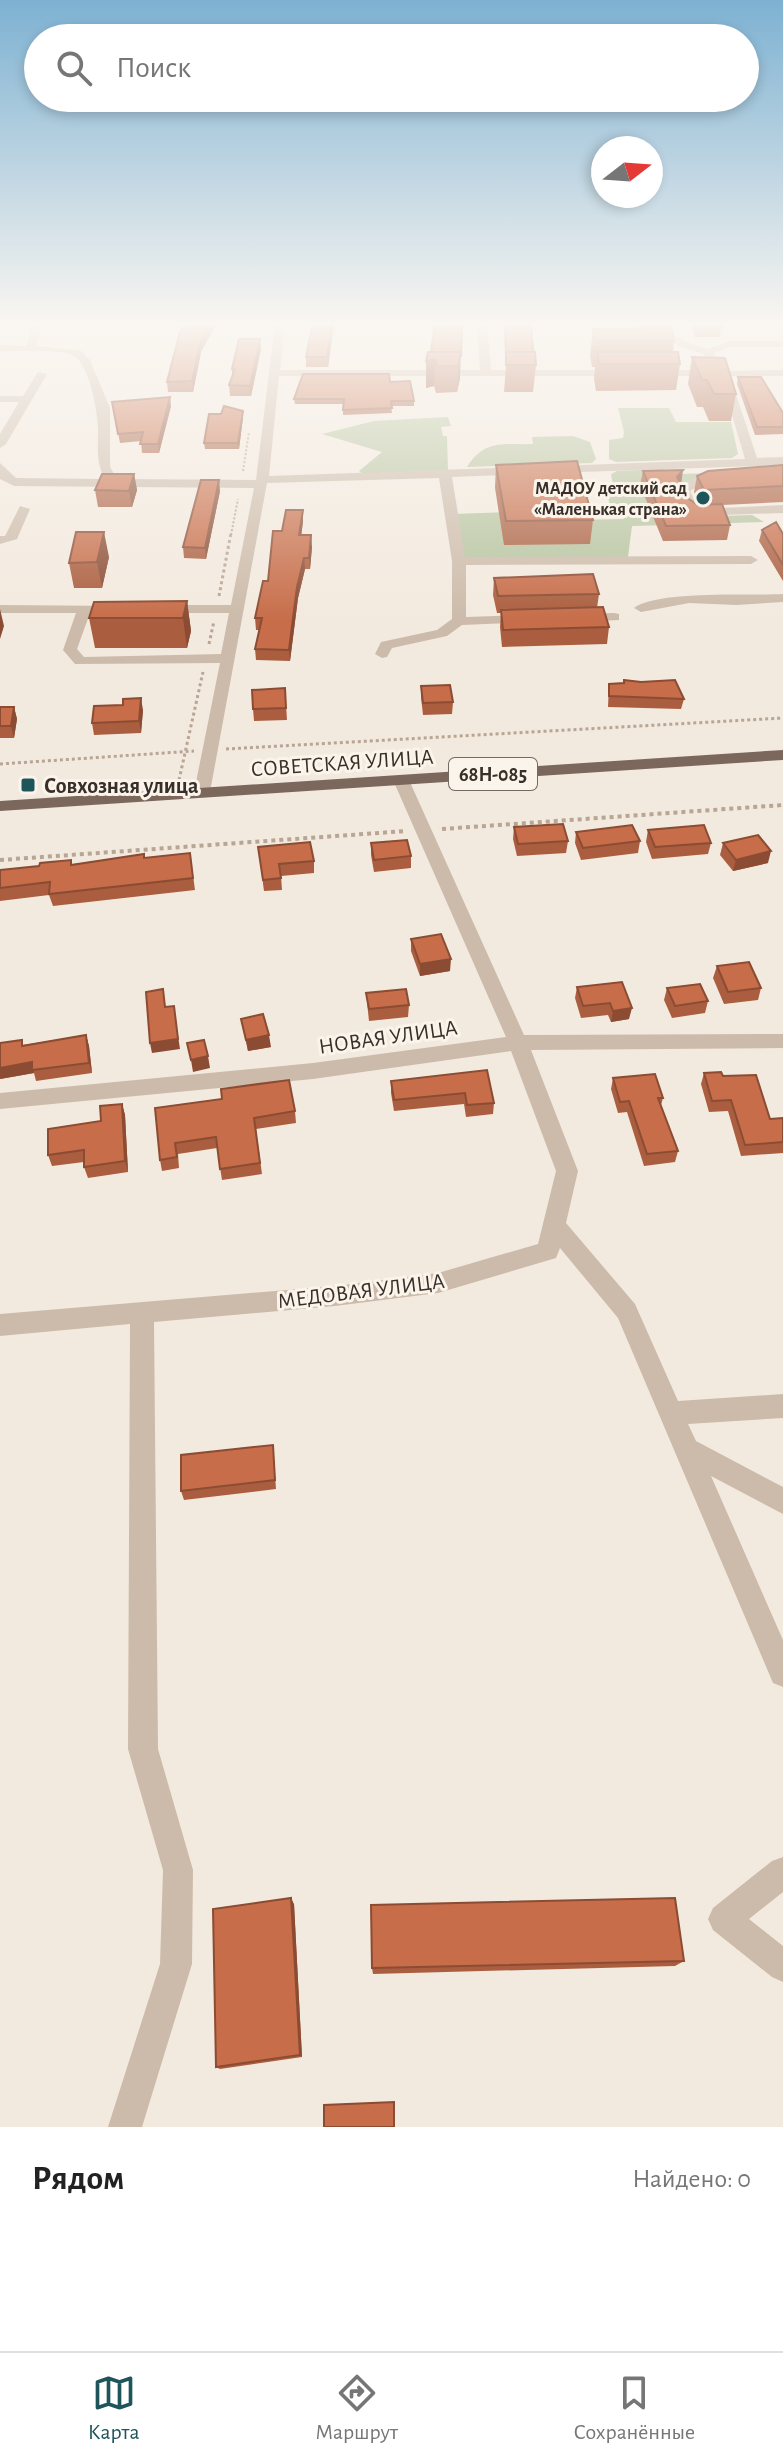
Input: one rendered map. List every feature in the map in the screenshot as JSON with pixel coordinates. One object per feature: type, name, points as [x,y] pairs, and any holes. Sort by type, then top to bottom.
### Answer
[{"type":"main road","name":"СОВЕТСКАЯ УЛИЦА","points":[[0,806],[783,755]]},
{"type":"street","points":[[104,422],[104,467],[113,483]]},
{"type":"street","points":[[202,792],[261,482],[268,422]]},
{"type":"street","points":[[738,422],[752,463]]},
{"type":"street","points":[[1,473],[14,482],[240,484],[782,463]]},
{"type":"street","points":[[445,474],[459,561],[459,621]]},
{"type":"street","points":[[736,478],[701,480],[683,490],[695,513],[783,509]]},
{"type":"street","points":[[0,540],[10,539],[24,509]]},
{"type":"street","points":[[459,561],[751,560]]},
{"type":"street","points":[[641,608],[689,599],[736,601],[783,598]]},
{"type":"street","points":[[0,609],[237,609]]},
{"type":"street","points":[[84,609],[70,650],[80,661],[228,658]]},
{"type":"street","points":[[567,618],[614,617]]},
{"type":"street","points":[[382,654],[386,645],[442,633],[459,621],[537,619]]},
{"type":"street","name":"МЕДОВАЯ УЛИЦА","points":[[0,1325],[335,1296],[438,1283],[548,1251],[567,1171],[518,1043],[401,780]]},
{"type":"street","name":"НОВАЯ УЛИЦА","points":[[0,1101],[313,1071],[518,1043],[783,1041]]},
{"type":"street","points":[[554,1225],[627,1311],[783,1673]]},
{"type":"street","points":[[125,2127],[176,1964],[177,1949],[178,1870],[143,1749],[142,1314]]},
{"type":"street","points":[[671,1413],[783,1406]]},
{"type":"street","points":[[687,1450],[783,1501]]},
{"type":"street","points":[[783,1872],[724,1919],[783,1966]]},
{"type":"path","points":[[175,794],[206,659],[249,433]]},
{"type":"path","points":[[0,764],[783,718]]},
{"type":"path","points":[[0,860],[783,805]]},
{"type":"green space","points":[[369,422],[450,422],[451,426],[441,427],[443,436],[447,436],[448,470],[363,474],[359,471],[382,452],[322,434]]},
{"type":"green space","points":[[622,422],[731,422],[738,454],[732,458],[616,462],[609,459],[609,440],[623,438]]},
{"type":"green space","points":[[573,436],[590,442],[596,459],[592,463],[467,467],[481,452],[496,445],[533,444],[532,437]]},
{"type":"green space","points":[[662,469],[676,474],[715,473],[678,489],[691,517],[752,515],[764,522],[632,526],[628,557],[463,558],[453,514],[572,510],[577,520],[624,519],[621,507],[610,507],[607,491],[614,491],[611,474],[617,471]]},
{"type":"building","points":[[116,422],[164,422],[158,444],[140,444],[143,432],[118,434]]},
{"type":"building","points":[[208,422],[241,422],[238,443],[204,443]]},
{"type":"building","points":[[755,422],[783,422],[783,427],[757,427]]},
{"type":"building","points":[[577,461],[593,520],[506,521],[496,465]]},
{"type":"building","points":[[783,465],[783,486],[704,490],[697,476],[708,471]]},
{"type":"building","points":[[683,470],[677,477],[689,499],[698,505],[722,504],[730,525],[666,526],[643,471]]},
{"type":"building","points":[[102,474],[134,474],[129,491],[95,490]]},
{"type":"building","points":[[201,480],[219,480],[205,548],[183,547]]},
{"type":"building","points":[[286,510],[303,510],[299,535],[311,535],[309,558],[304,558],[297,587],[289,650],[255,649],[262,618],[255,618],[263,581],[268,581],[273,531],[282,531]]},
{"type":"building","points":[[776,522],[783,534],[783,565],[762,530]]},
{"type":"building","points":[[76,532],[104,532],[97,562],[69,563]]},
{"type":"building","points":[[593,574],[599,594],[498,596],[494,578]]},
{"type":"building","points":[[187,601],[183,618],[89,618],[94,602]]},
{"type":"building","points":[[603,607],[609,627],[503,630],[501,610]]},
{"type":"building","points":[[624,680],[675,680],[684,699],[609,696],[609,684],[624,683]]},
{"type":"building","points":[[450,685],[453,702],[423,703],[421,686]]},
{"type":"building","points":[[285,688],[286,708],[253,709],[252,690]]},
{"type":"building","points":[[141,698],[139,721],[92,723],[94,706],[123,705],[123,699]]},
{"type":"building","points":[[0,707],[14,707],[11,726],[0,726]]},
{"type":"building","points":[[563,824],[568,841],[518,844],[514,827]]},
{"type":"building","points":[[632,825],[640,841],[583,848],[576,832]]},
{"type":"building","points":[[704,825],[711,843],[655,847],[648,830]]},
{"type":"building","points":[[758,835],[771,851],[736,860],[723,843]]},
{"type":"building","points":[[407,840],[411,856],[374,860],[371,843]]},
{"type":"building","points":[[310,842],[314,861],[279,864],[281,878],[263,880],[258,847]]},
{"type":"building","points":[[190,853],[193,878],[49,894],[50,882],[0,888],[0,870],[71,860],[71,865],[144,854],[144,858]]},
{"type":"building","points":[[441,934],[451,959],[420,964],[411,939]]},
{"type":"building","points":[[749,962],[761,988],[728,992],[717,966]]},
{"type":"building","points":[[622,982],[632,1008],[613,1011],[610,1003],[583,1006],[577,987]]},
{"type":"building","points":[[700,984],[708,1001],[675,1006],[667,988]]},
{"type":"building","points":[[163,989],[165,1007],[174,1006],[178,1039],[150,1043],[146,992]]},
{"type":"building","points":[[406,989],[409,1005],[369,1009],[366,993]]},
{"type":"building","points":[[263,1014],[269,1035],[246,1040],[241,1019]]},
{"type":"building","points":[[86,1035],[89,1063],[32,1070],[32,1062],[0,1068],[0,1043],[22,1040],[22,1046]]},
{"type":"building","points":[[204,1040],[208,1056],[191,1060],[187,1043]]},
{"type":"building","points":[[487,1070],[494,1103],[467,1105],[465,1093],[394,1100],[391,1081]]},
{"type":"building","points":[[721,1072],[723,1076],[756,1075],[770,1119],[783,1118],[783,1142],[745,1145],[731,1100],[712,1101],[704,1073]]},
{"type":"building","points":[[655,1074],[663,1098],[658,1098],[678,1151],[647,1154],[629,1101],[620,1102],[613,1078]]},
{"type":"building","points":[[289,1080],[295,1111],[254,1118],[260,1163],[220,1169],[216,1137],[175,1143],[177,1157],[160,1160],[155,1108],[222,1099],[221,1089]]},
{"type":"building","points":[[122,1104],[125,1161],[84,1167],[84,1150],[48,1155],[48,1129],[101,1121],[100,1106]]},
{"type":"building","points":[[273,1445],[275,1480],[181,1491],[181,1455]]},
{"type":"building","points":[[291,1898],[300,2055],[216,2067],[213,1909]]},
{"type":"building","points":[[675,1898],[684,1961],[372,1968],[371,1905]]},
{"type":"building","points":[[394,2102],[394,2127],[324,2127],[324,2105]]},
{"type":"place","name":"МАДОУ детский сад «Маленькая страна»","points":[[703,498]]},
{"type":"place","name":"Совхозная улица","points":[[28,785]]}]
